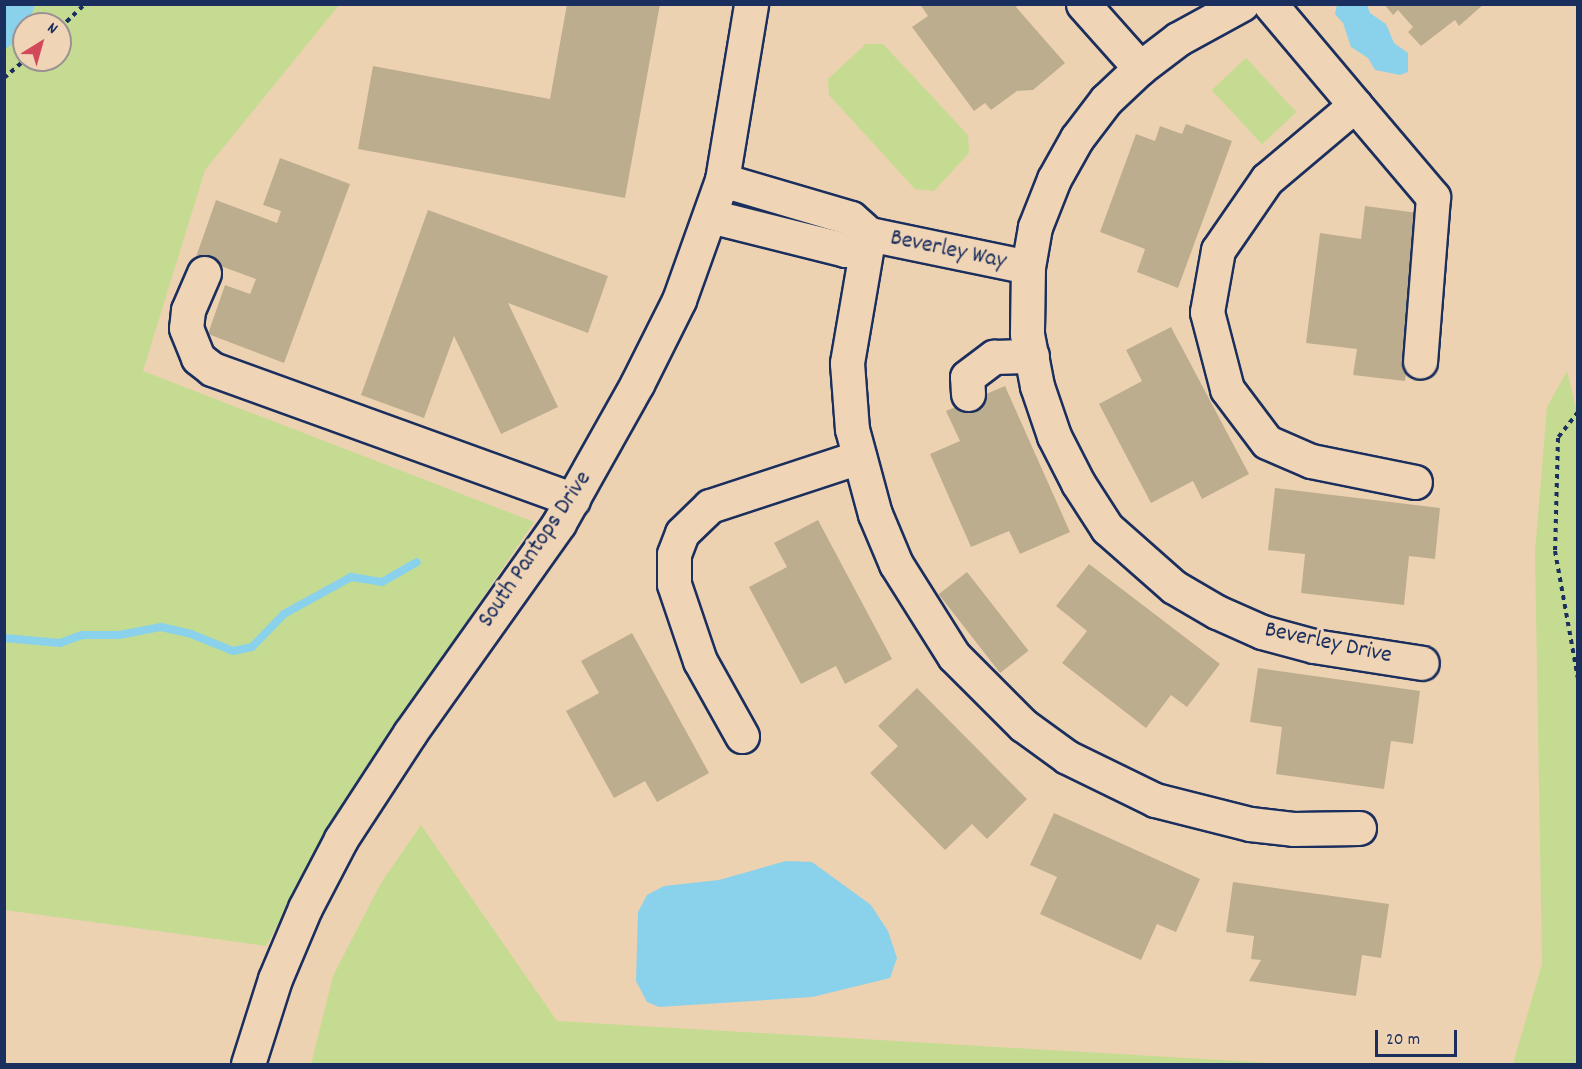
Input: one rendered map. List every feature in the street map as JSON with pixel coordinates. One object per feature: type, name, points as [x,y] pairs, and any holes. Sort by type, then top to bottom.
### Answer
[{"type":"street","name":"South Pantops Drive","points":[[248,1065],[275,979],[305,908],[341,839],[410,733],[573,500],[679,300],[722,180],[751,4]]},
{"type":"street","points":[[1083,4],[1140,68]]},
{"type":"street","name":"Beverley Drive","points":[[1242,4],[1179,39],[1140,68],[1106,100],[1060,168],[1035,227],[1028,267],[1027,334],[1032,356],[1054,436],[1078,483],[1107,528],[1174,587],[1217,612],[1262,632],[1314,646],[1422,663]]},
{"type":"street","points":[[1270,4],[1433,198],[1420,361]]},
{"type":"street","points":[[1354,105],[1267,179],[1218,250],[1207,312],[1227,389],[1267,442],[1311,461],[1415,482]]},
{"type":"street","name":"Beverley Way","points":[[722,180],[851,218],[869,234],[1028,267]]},
{"type":"street","name":"Beverley Way","points":[[710,216],[846,250],[869,234]]},
{"type":"street","points":[[869,234],[847,363],[852,429],[879,524],[922,612],[954,656],[1023,725],[1067,757],[1115,783],[1197,814],[1293,829],[1359,828]]},
{"type":"street","points":[[204,273],[188,310],[186,328],[198,358],[212,369],[573,500]]},
{"type":"street","points":[[968,394],[967,377],[994,357],[1032,356]]},
{"type":"street","points":[[742,736],[700,661],[674,584],[674,554],[682,533],[710,506],[859,457]]},
{"type":"path","points":[[72,16],[85,4]]},
{"type":"path","points":[[1578,412],[1558,438],[1555,550],[1578,679]]},
{"type":"green space","points":[[35,5],[339,5],[205,170],[143,371],[534,522],[344,802],[266,946],[5,910],[5,49],[12,43],[12,72],[72,72],[72,12],[32,12]]},
{"type":"green space","points":[[866,44],[883,44],[968,135],[969,153],[934,191],[915,189],[829,95],[828,79]]},
{"type":"green space","points":[[1246,58],[1296,112],[1262,144],[1212,90]]},
{"type":"green space","points":[[1567,371],[1578,417],[1577,1064],[1513,1064],[1542,964],[1535,552],[1547,407]]},
{"type":"green space","points":[[421,825],[557,1021],[1287,1064],[311,1064],[333,976],[381,883]]},
{"type":"water","points":[[5,4],[35,5],[32,12],[12,12],[12,44],[5,49]]},
{"type":"water","points":[[1337,4],[1367,5],[1370,13],[1386,24],[1394,43],[1408,53],[1408,72],[1400,75],[1375,70],[1368,58],[1351,47],[1343,23],[1335,14]]},
{"type":"water","points":[[786,861],[812,862],[871,905],[888,931],[897,958],[890,978],[812,997],[659,1007],[647,1002],[636,981],[638,912],[647,895],[664,886],[719,880]]},
{"type":"building","points":[[567,4],[660,4],[625,198],[358,149],[373,66],[550,99]]},
{"type":"building","points":[[920,4],[1019,4],[1016,7],[1065,63],[1033,90],[1017,91],[991,110],[985,103],[974,111],[912,27],[928,16]]},
{"type":"building","points":[[1384,4],[1484,4],[1459,26],[1455,20],[1421,46],[1408,32],[1413,27],[1398,10],[1393,15]]},
{"type":"building","points":[[1186,124],[1232,141],[1178,288],[1137,272],[1145,249],[1100,232],[1136,134],[1155,141],[1160,126],[1182,134]]},
{"type":"building","points":[[280,158],[350,184],[284,363],[208,334],[225,285],[250,294],[256,279],[196,257],[216,200],[277,223],[281,211],[263,205]]},
{"type":"building","points":[[1365,206],[1426,214],[1405,381],[1353,375],[1357,349],[1306,343],[1320,233],[1361,239]]},
{"type":"building","points":[[428,210],[608,276],[588,333],[508,303],[558,407],[501,434],[454,336],[424,418],[361,395]]},
{"type":"building","points":[[1171,327],[1249,474],[1202,499],[1193,481],[1151,503],[1099,404],[1142,381],[1126,350]]},
{"type":"building","points":[[1005,386],[1070,532],[1020,554],[1009,531],[971,547],[930,454],[960,441],[946,411]]},
{"type":"building","points":[[1275,488],[1440,508],[1435,559],[1409,556],[1404,605],[1301,593],[1305,554],[1268,550]]},
{"type":"building","points":[[818,520],[892,659],[845,684],[836,666],[801,684],[749,587],[787,567],[774,543]]},
{"type":"building","points":[[1089,564],[1220,664],[1187,707],[1171,695],[1146,728],[1062,663],[1087,631],[1056,606]]},
{"type":"building","points":[[967,572],[1029,651],[1000,673],[939,594]]},
{"type":"building","points":[[632,633],[709,773],[657,802],[645,781],[614,798],[566,711],[599,693],[581,661]]},
{"type":"building","points":[[1258,668],[1420,691],[1413,744],[1391,741],[1384,789],[1276,774],[1282,727],[1250,722]]},
{"type":"building","points":[[917,688],[1027,799],[987,839],[972,824],[945,850],[870,773],[898,746],[878,726]]},
{"type":"building","points":[[1054,813],[1200,879],[1176,932],[1157,924],[1141,960],[1040,914],[1057,877],[1030,865]]},
{"type":"building","points":[[1233,882],[1389,904],[1381,958],[1362,955],[1356,996],[1249,981],[1261,960],[1251,959],[1254,936],[1226,932]]},
{"type":"waterway","points":[[4,638],[60,643],[82,635],[119,635],[161,627],[191,634],[233,651],[252,647],[284,614],[351,577],[382,582],[417,562]]}]
